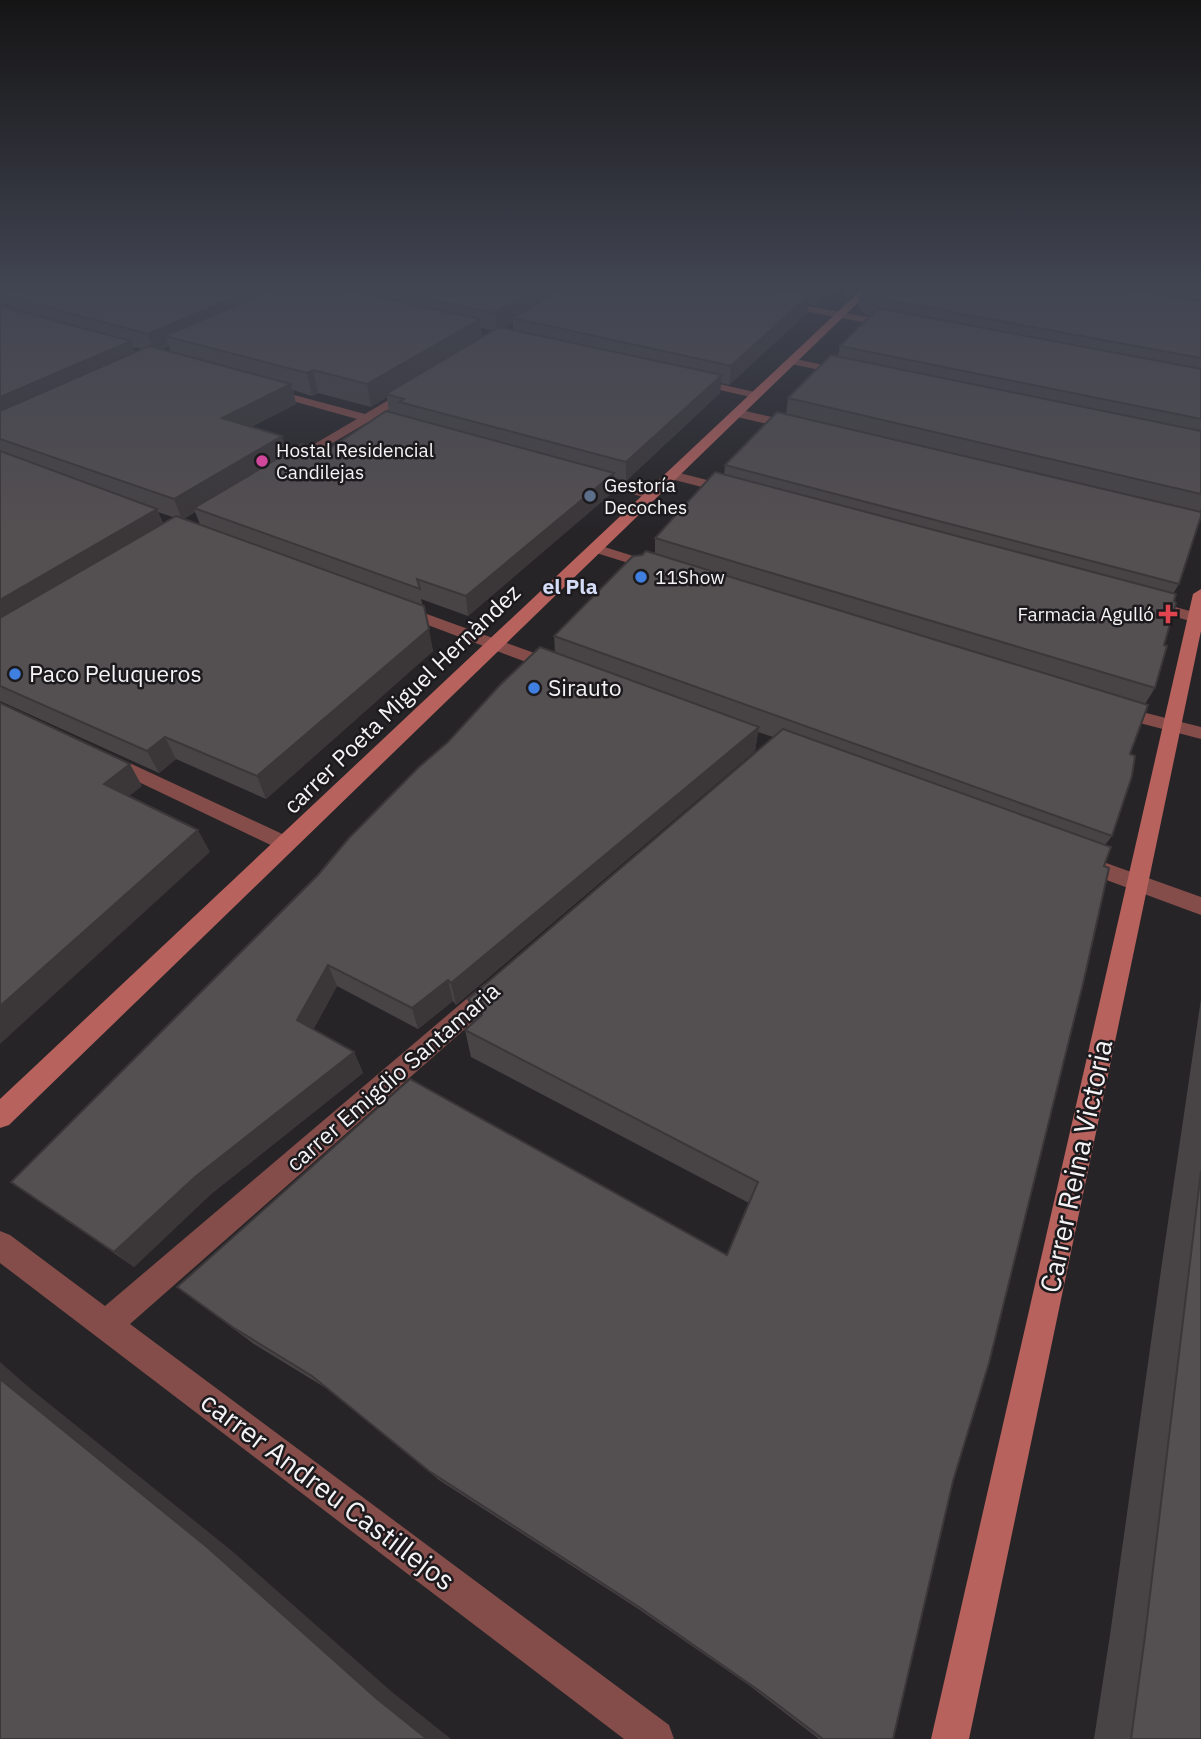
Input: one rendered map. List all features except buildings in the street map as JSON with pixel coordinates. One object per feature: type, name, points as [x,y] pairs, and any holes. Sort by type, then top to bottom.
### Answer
[{"type":"street","name":"carrer Poeta Miguel Hernàndez","points":[[0,1116],[781,370]]},
{"type":"street","points":[[835,370],[863,376]]},
{"type":"street","points":[[685,379],[755,395]]},
{"type":"street","points":[[282,469],[425,383]]},
{"type":"street","points":[[251,386],[386,423]]},
{"type":"street","points":[[737,413],[812,431]]},
{"type":"street","points":[[570,473],[651,495]]},
{"type":"street","points":[[671,475],[751,496]]},
{"type":"street","points":[[595,548],[669,572]]},
{"type":"street","points":[[1128,599],[1199,610]]},
{"type":"street","points":[[391,606],[570,673]]},
{"type":"street","name":"Carrer Reina Victoria","points":[[950,1739],[1199,610]]},
{"type":"street","points":[[1096,705],[1201,733]]},
{"type":"street","points":[[85,748],[286,844]]},
{"type":"street","points":[[1060,854],[1201,906]]},
{"type":"street","name":"carrer Emigdio Santamaria","points":[[107,1324],[509,976]]},
{"type":"street","name":"carrer Andreu Castillejos","points":[[0,1245],[654,1739]]},
{"type":"place","name":"Hostal Residencial Candilejas","points":[[262,461]]},
{"type":"place","name":"Gestoría Decoches","points":[[590,496]]},
{"type":"place","name":"11Show","points":[[641,577]]},
{"type":"place","name":"Farmacia Agulló","points":[[1168,614]]},
{"type":"place","name":"Paco Peluqueros","points":[[15,674]]},
{"type":"place","name":"Sirauto","points":[[534,688]]},
{"type":"district","name":"el Pla","points":[[570,587]]}]
